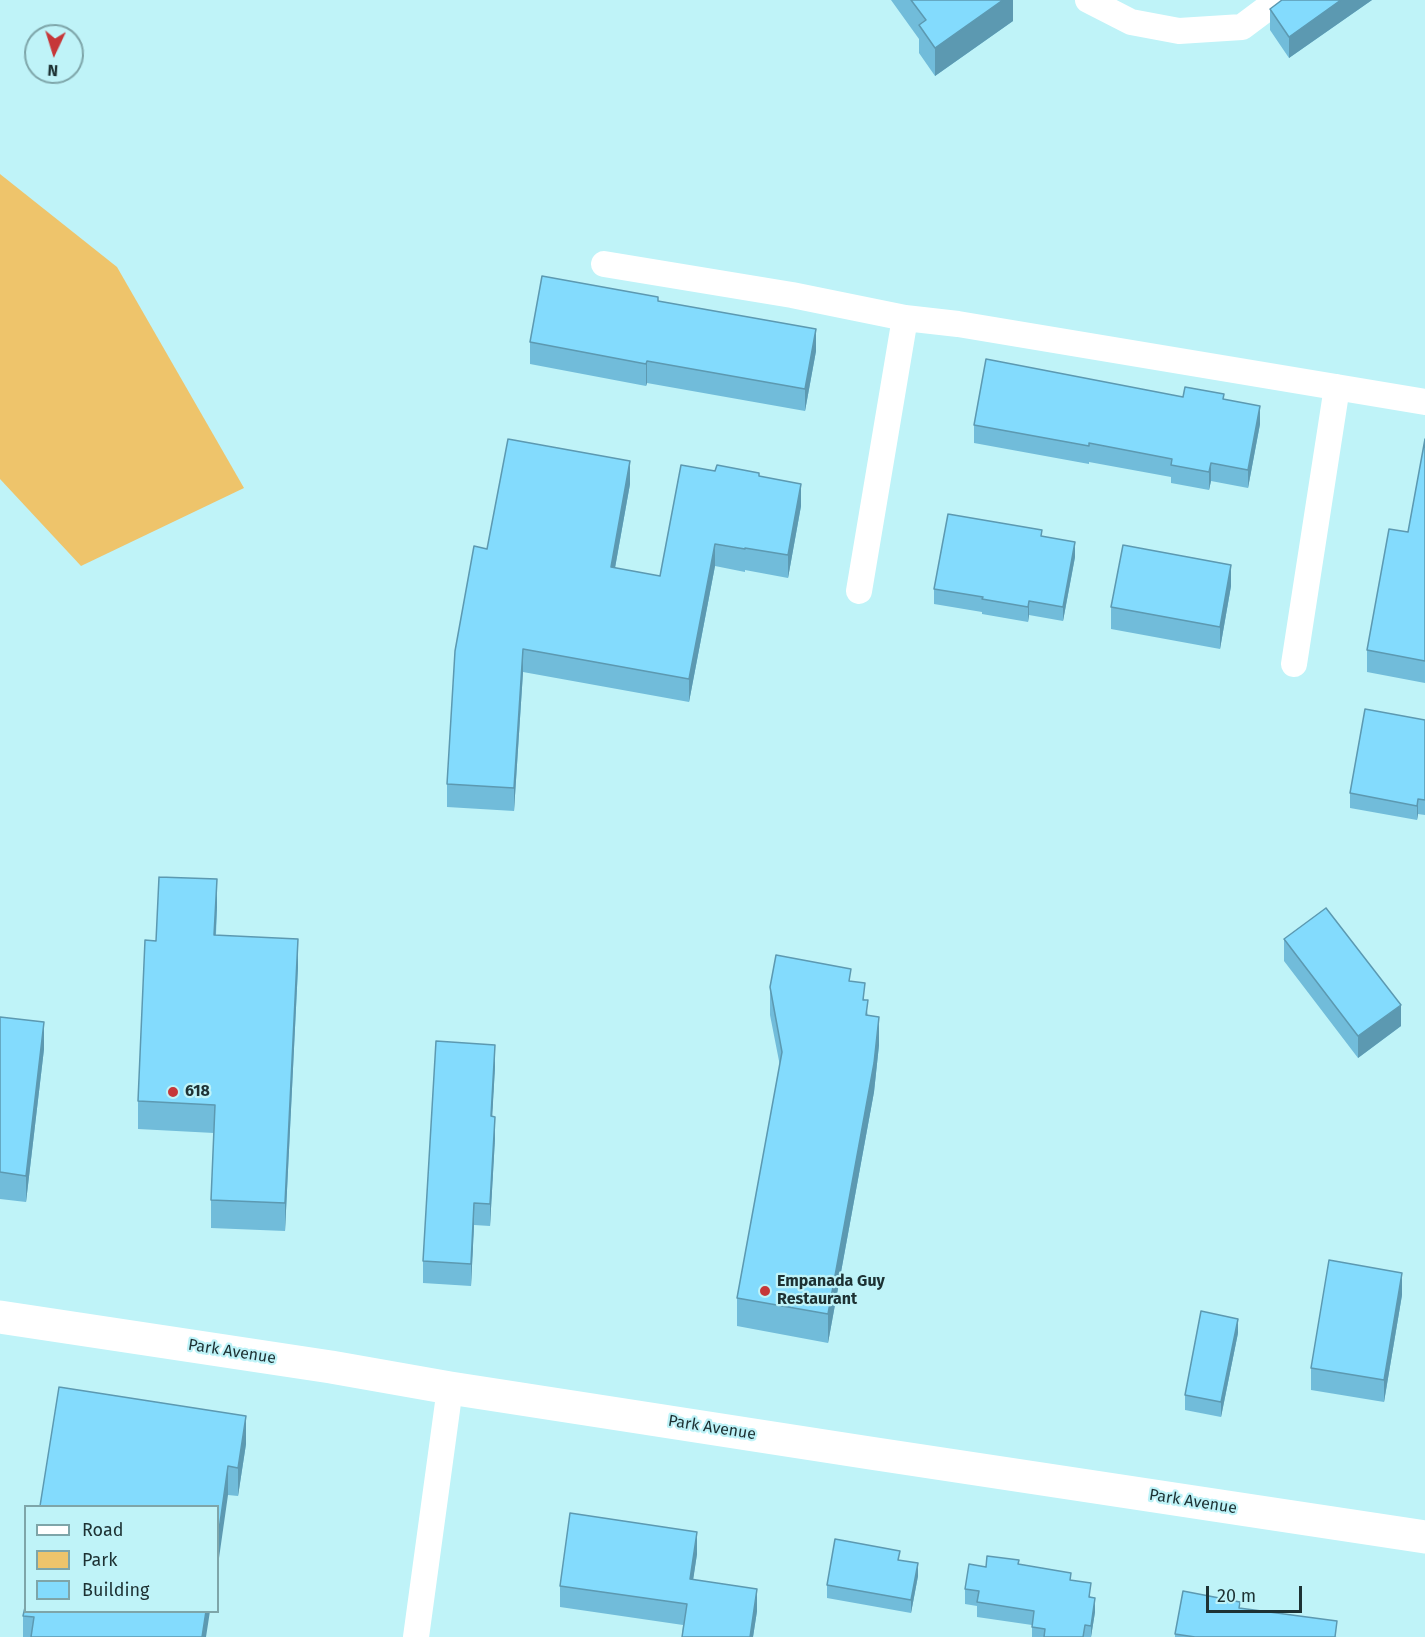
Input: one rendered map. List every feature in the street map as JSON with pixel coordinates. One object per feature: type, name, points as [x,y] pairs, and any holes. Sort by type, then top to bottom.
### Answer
[{"type":"main road","name":"Park Avenue","points":[[0,1317],[1425,1537]]},
{"type":"street","points":[[1088,0],[1131,22],[1179,31],[1242,27],[1278,0]]},
{"type":"street","points":[[604,264],[792,295],[905,318],[958,324],[1425,402]]},
{"type":"street","points":[[859,591],[905,318]]},
{"type":"street","points":[[1294,664],[1338,387]]},
{"type":"street","points":[[416,1637],[450,1388]]},
{"type":"green space","points":[[0,174],[117,267],[244,488],[81,566],[0,479]]},
{"type":"building","points":[[911,0],[1003,0],[935,48],[919,25],[926,20]]},
{"type":"building","points":[[1282,0],[1341,0],[1289,37],[1270,9]]},
{"type":"building","points":[[542,276],[658,297],[658,301],[816,329],[805,389],[647,361],[646,364],[530,342]]},
{"type":"building","points":[[986,359],[1183,397],[1185,387],[1224,394],[1223,399],[1260,406],[1248,470],[1211,463],[1209,472],[1171,465],[1172,459],[974,425]]},
{"type":"building","points":[[508,439],[630,461],[611,567],[660,576],[681,465],[715,471],[717,465],[801,484],[788,555],[715,544],[689,679],[523,649],[514,788],[447,784],[455,651],[474,546],[487,549]]},
{"type":"building","points":[[1425,439],[1425,661],[1367,650],[1389,529],[1408,532]]},
{"type":"building","points":[[948,514],[1042,530],[1041,536],[1075,542],[1063,607],[1029,601],[1028,607],[934,589]]},
{"type":"building","points":[[1123,545],[1231,565],[1220,627],[1111,607]]},
{"type":"building","points":[[1365,709],[1425,720],[1425,800],[1418,799],[1417,806],[1350,793]]},
{"type":"building","points":[[159,877],[217,879],[214,935],[298,939],[285,1203],[211,1200],[215,1105],[138,1101],[145,940],[156,941]]},
{"type":"building","points":[[1326,908],[1401,1005],[1358,1036],[1284,939]]},
{"type":"building","points":[[776,955],[851,969],[849,981],[865,983],[863,1000],[868,1000],[866,1015],[879,1017],[874,1063],[828,1314],[737,1298],[782,1052],[770,987]]},
{"type":"building","points":[[0,1017],[44,1022],[26,1176],[0,1172]]},
{"type":"building","points":[[436,1041],[495,1045],[491,1116],[495,1117],[490,1204],[474,1203],[471,1264],[423,1261]]},
{"type":"building","points":[[1329,1260],[1402,1273],[1384,1380],[1311,1368]]},
{"type":"building","points":[[1201,1311],[1238,1319],[1221,1402],[1185,1395]]},
{"type":"building","points":[[59,1387],[246,1416],[238,1468],[228,1466],[219,1530],[219,1505],[40,1505]]},
{"type":"building","points":[[570,1513],[697,1532],[690,1579],[757,1589],[750,1637],[682,1637],[687,1604],[560,1586]]},
{"type":"building","points":[[835,1539],[900,1551],[898,1560],[918,1563],[911,1600],[827,1585]]},
{"type":"building","points":[[987,1556],[1019,1560],[1018,1564],[1071,1573],[1070,1580],[1091,1583],[1089,1597],[1095,1598],[1091,1626],[1085,1625],[1083,1637],[1044,1637],[1045,1629],[1032,1627],[1034,1611],[977,1602],[979,1591],[965,1589],[969,1564],[986,1567]]},
{"type":"building","points":[[1183,1591],[1240,1602],[1239,1608],[1337,1621],[1335,1637],[1195,1637],[1175,1634]]},
{"type":"building","points":[[24,1612],[206,1613],[202,1637],[31,1637],[34,1617],[23,1616]]},
{"type":"place","name":"618","points":[[173,1092]]},
{"type":"place","name":"Empanada Guy Restaurant","points":[[765,1291]]}]
